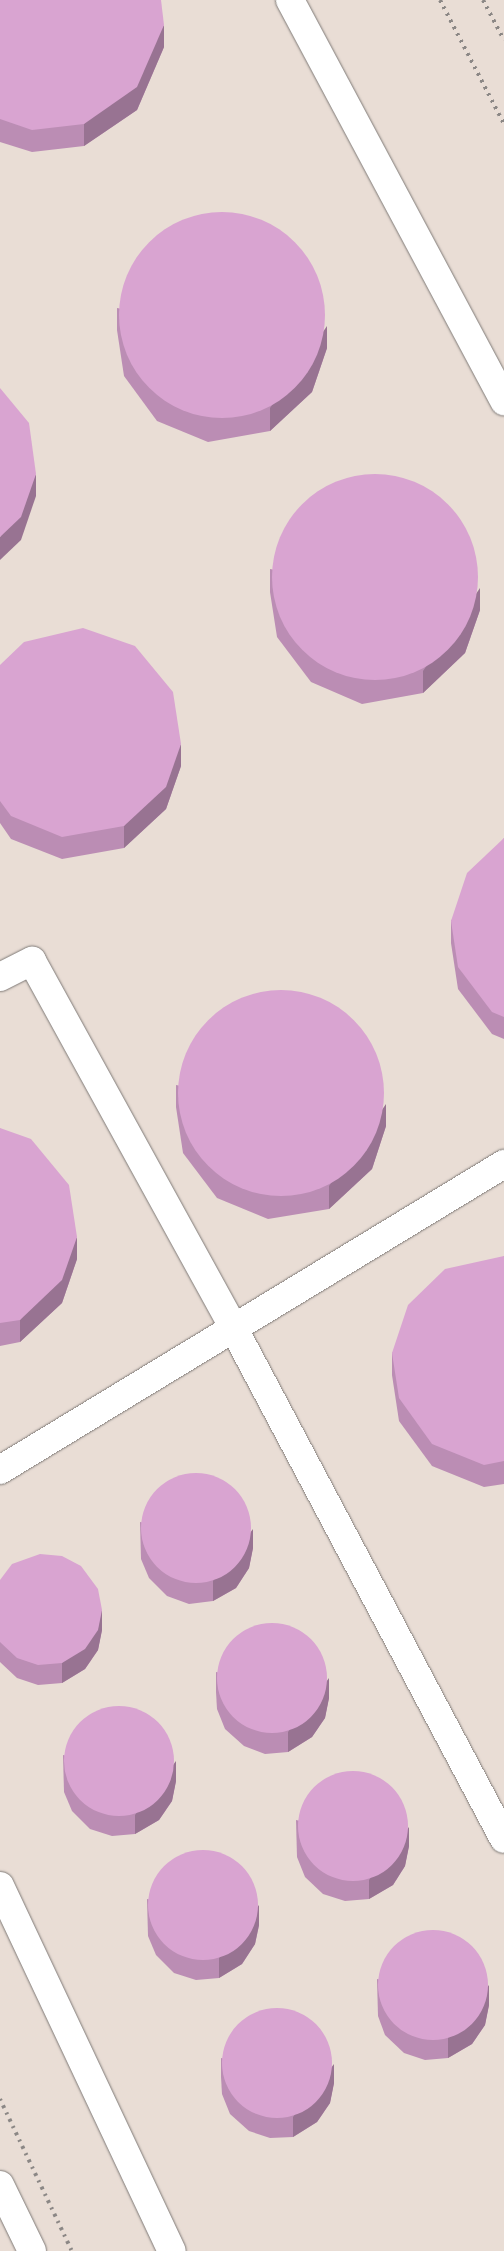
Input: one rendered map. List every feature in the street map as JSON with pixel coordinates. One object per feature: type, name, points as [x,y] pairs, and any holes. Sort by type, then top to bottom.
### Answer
[{"type":"lane","points":[[290,0],[504,401]]},
{"type":"lane","points":[[0,977],[32,961],[232,1327],[504,1839]]},
{"type":"lane","points":[[0,1470],[232,1327],[504,1164]]},
{"type":"lane","points":[[0,1886],[172,2251]]},
{"type":"lane","points":[[0,2184],[32,2251]]},
{"type":"shaded area","points":[[0,0],[504,0],[504,2251],[0,2251]]},
{"type":"building","points":[[0,0],[161,0],[164,25],[137,87],[84,124],[32,130],[0,119]]},
{"type":"building","points":[[222,212],[242,214],[271,224],[295,242],[313,266],[323,295],[325,315],[323,335],[313,364],[295,388],[271,406],[242,416],[222,418],[202,416],[173,406],[149,388],[131,364],[121,335],[119,315],[121,295],[131,266],[149,242],[173,224],[202,214]]},
{"type":"building","points":[[0,388],[29,423],[36,474],[21,517],[0,537]]},
{"type":"building","points":[[375,474],[395,476],[414,482],[432,491],[448,504],[461,520],[470,538],[476,557],[478,577],[476,597],[470,616],[461,634],[448,650],[432,663],[414,672],[395,678],[375,680],[355,678],[336,672],[318,663],[302,650],[289,634],[280,616],[274,597],[272,577],[274,557],[280,538],[289,520],[302,504],[318,491],[336,482],[355,476]]},
{"type":"building","points":[[83,628],[135,646],[173,692],[181,744],[166,787],[124,826],[62,837],[11,816],[0,801],[0,665],[24,642]]},
{"type":"building","points":[[504,838],[504,1017],[492,1012],[458,967],[451,921],[467,873]]},
{"type":"building","points":[[281,990],[301,992],[320,998],[338,1007],[354,1020],[367,1036],[376,1054],[382,1073],[384,1093],[382,1113],[376,1132],[367,1150],[354,1166],[338,1179],[320,1188],[301,1194],[281,1196],[261,1194],[242,1188],[224,1179],[208,1166],[195,1150],[186,1132],[180,1113],[178,1093],[180,1073],[186,1054],[195,1036],[208,1020],[224,1007],[242,998],[261,992]]},
{"type":"building","points":[[0,1128],[31,1139],[69,1185],[77,1237],[62,1280],[20,1320],[0,1323]]},
{"type":"building","points":[[504,1256],[504,1461],[484,1465],[432,1444],[399,1398],[392,1353],[408,1305],[445,1269]]},
{"type":"building","points":[[196,1473],[217,1477],[235,1489],[247,1507],[251,1528],[247,1549],[235,1567],[217,1579],[196,1583],[175,1579],[157,1567],[145,1549],[141,1528],[145,1507],[157,1489],[175,1477]]},
{"type":"building","points":[[40,1554],[62,1556],[81,1566],[98,1589],[102,1610],[98,1630],[85,1649],[62,1663],[38,1665],[17,1658],[0,1642],[0,1580],[12,1564]]},
{"type":"building","points":[[272,1623],[293,1627],[311,1639],[323,1657],[327,1678],[323,1699],[311,1717],[293,1729],[272,1733],[251,1729],[233,1717],[221,1699],[217,1678],[221,1657],[233,1639],[251,1627]]},
{"type":"building","points":[[119,1706],[140,1710],[158,1722],[170,1740],[174,1761],[170,1782],[158,1800],[140,1812],[119,1816],[98,1812],[80,1800],[68,1782],[64,1761],[68,1740],[80,1722],[98,1710]]},
{"type":"building","points":[[353,1771],[374,1775],[392,1787],[404,1805],[408,1826],[404,1847],[392,1865],[374,1877],[353,1881],[332,1877],[314,1865],[302,1847],[298,1826],[302,1805],[314,1787],[332,1775]]},
{"type":"building","points":[[203,1850],[224,1854],[242,1866],[254,1884],[258,1905],[254,1926],[242,1944],[224,1956],[203,1960],[182,1956],[164,1944],[152,1926],[148,1905],[152,1884],[164,1866],[182,1854]]},
{"type":"building","points":[[433,1930],[454,1934],[472,1946],[484,1964],[488,1985],[484,2006],[472,2024],[454,2036],[433,2040],[412,2036],[394,2024],[382,2006],[378,1985],[382,1964],[394,1946],[412,1934]]},
{"type":"building","points":[[277,2008],[298,2012],[316,2024],[328,2042],[332,2063],[328,2084],[316,2102],[298,2114],[277,2118],[256,2114],[238,2102],[226,2084],[222,2063],[226,2042],[238,2024],[256,2012]]},
{"type":"railway","points":[[440,0],[504,124]]},
{"type":"railway","points":[[483,0],[504,40]]},
{"type":"railway","points":[[0,2099],[72,2251]]}]
